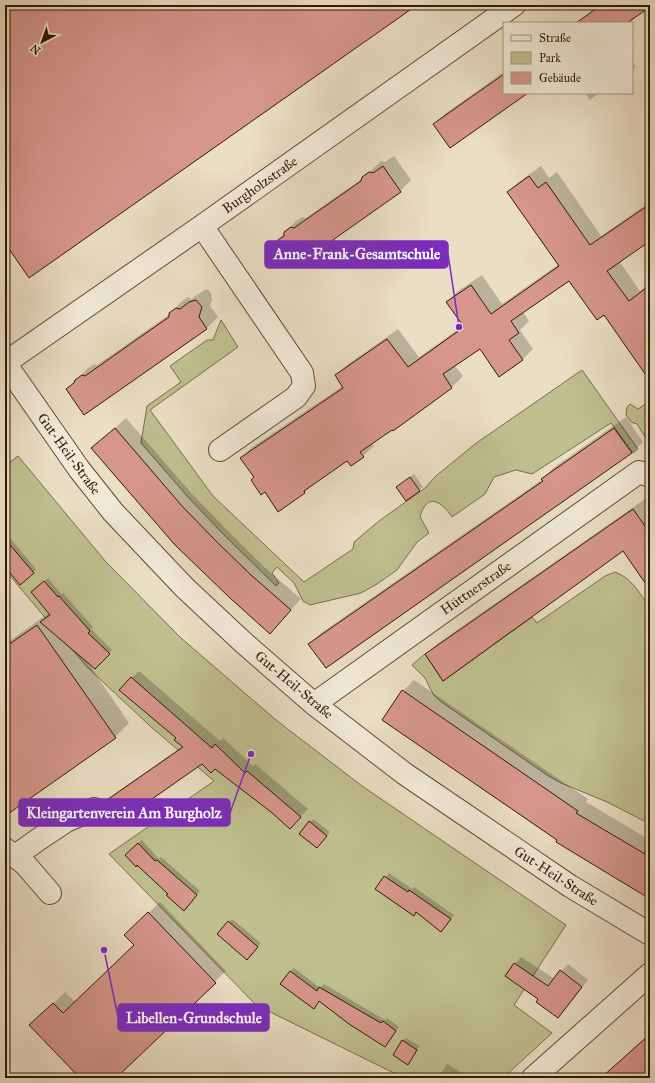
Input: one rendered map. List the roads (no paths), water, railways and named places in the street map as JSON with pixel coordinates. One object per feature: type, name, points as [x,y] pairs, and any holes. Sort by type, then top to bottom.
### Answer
[{"type":"street","name":"Burgholzstraße","points":[[5,363],[202,226],[514,5]]},
{"type":"street","points":[[202,226],[302,373],[304,386],[296,397],[220,450]]},
{"type":"street","name":"Gut-Heil-Straße","points":[[5,363],[79,469],[113,512],[185,588],[245,644],[314,704],[405,774],[469,819],[570,886],[650,934]]},
{"type":"street","name":"Hüttnerstraße","points":[[314,704],[644,474]]},
{"type":"street","points":[[50,893],[24,864],[10,852],[94,809]]},
{"type":"street","points":[[533,1078],[650,974]]},
{"type":"place","name":"Anne-Frank-Gesamtschule","points":[[459,327]]},
{"type":"place","name":"Kleingartenverein Am Burgholz","points":[[251,754]]},
{"type":"place","name":"Libellen-Grundschule","points":[[104,950]]}]
